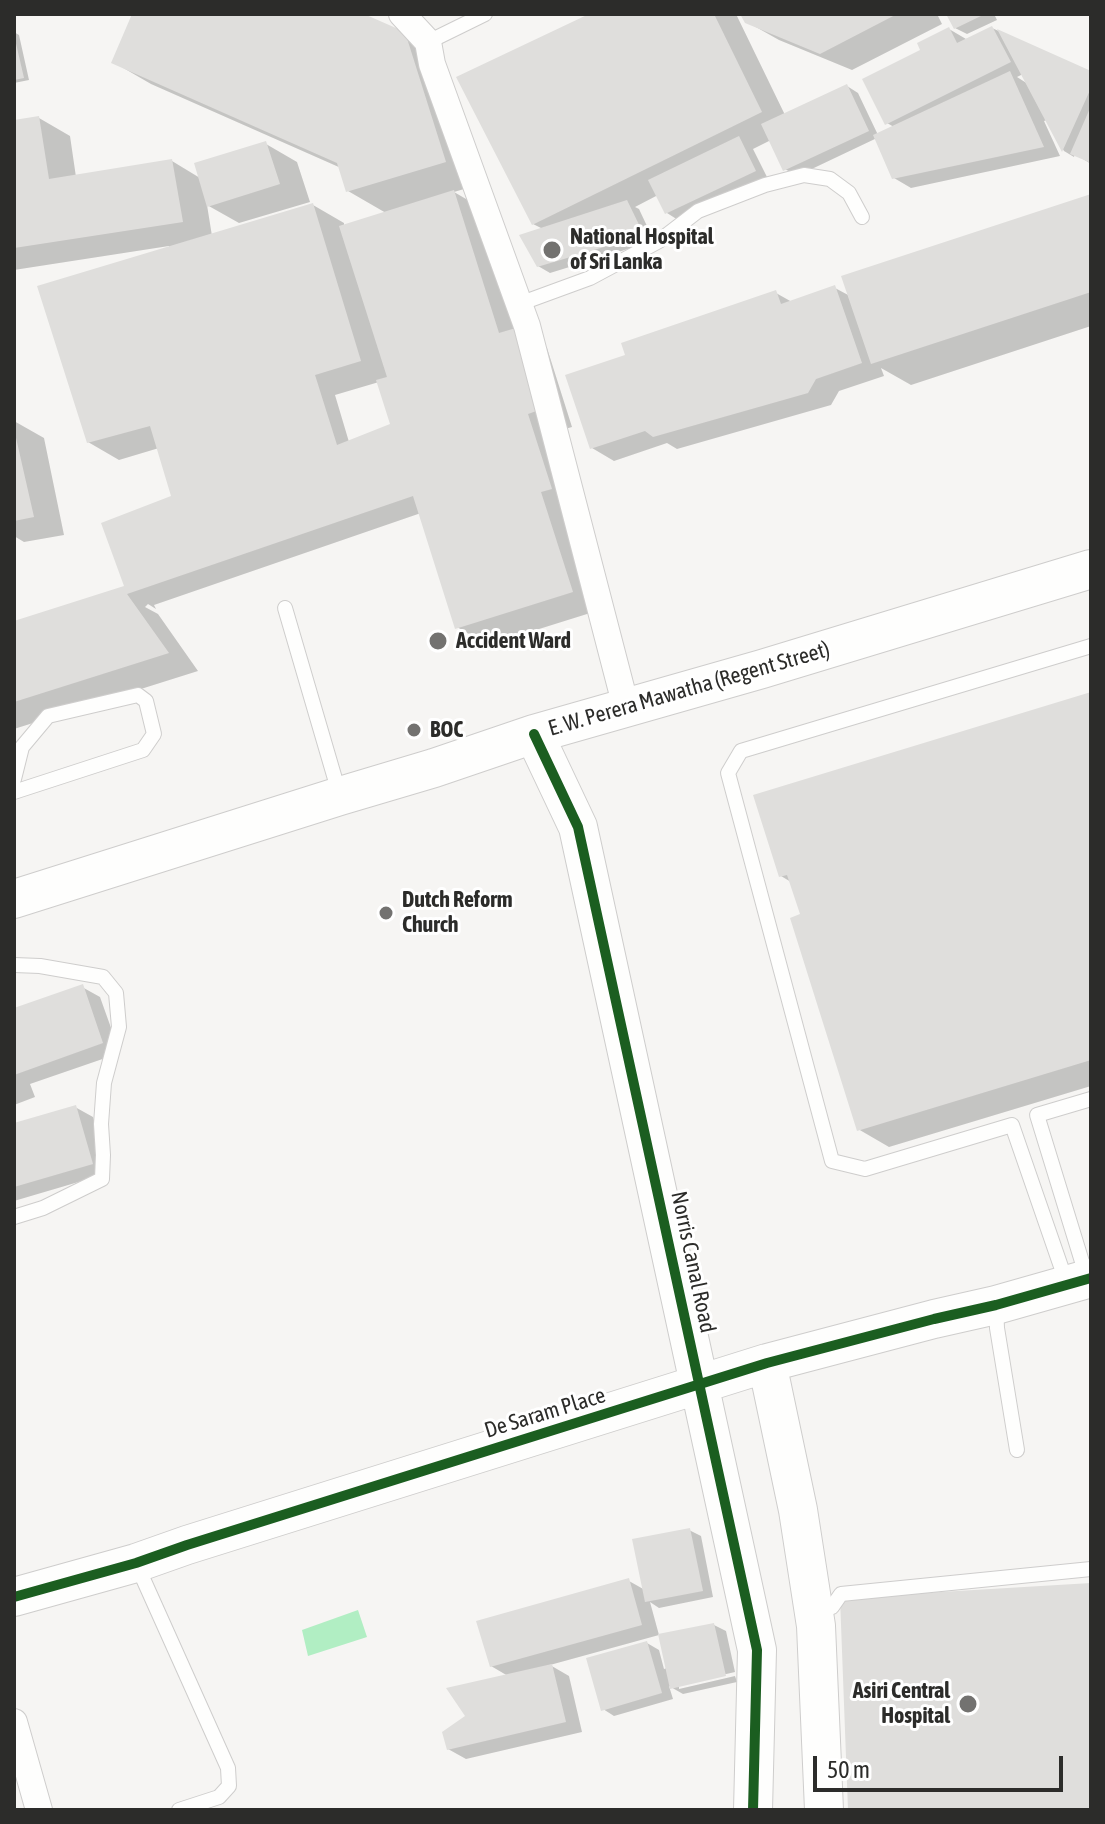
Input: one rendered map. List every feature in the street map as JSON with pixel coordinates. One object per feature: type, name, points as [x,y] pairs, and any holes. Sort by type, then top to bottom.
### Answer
[{"type":"street","points":[[402,14],[428,42],[432,64],[527,326],[626,707]]},
{"type":"street","name":"E. W. Perera Mawatha (Regent Street)","points":[[14,899],[534,734],[762,669],[1091,569]]},
{"type":"street","name":"Norris Canal Road","points":[[534,734],[578,827],[757,1650],[753,1810]]},
{"type":"street","name":"De Saram Place","points":[[14,1597],[136,1563],[767,1363],[1082,1280]]},
{"type":"street","points":[[767,1363],[798,1510],[816,1626],[824,1810]]},
{"type":"street","points":[[14,1722],[39,1810]]},
{"type":"lane","points":[[428,42],[485,14]]},
{"type":"lane","points":[[519,304],[590,278],[659,241],[698,211],[778,181],[804,175],[830,179],[849,193],[862,217]]},
{"type":"lane","points":[[285,608],[340,796]]},
{"type":"lane","points":[[1082,1280],[1012,1125],[865,1169],[832,1161],[728,773],[741,751],[1091,646]]},
{"type":"lane","points":[[14,779],[22,747],[48,716],[138,695],[146,701],[154,734],[143,750],[14,792]]},
{"type":"lane","points":[[14,965],[40,966],[103,977],[116,993],[119,1027],[104,1083],[102,1179],[43,1208],[14,1217]]},
{"type":"lane","points":[[1082,1280],[1037,1115],[1091,1099]]},
{"type":"lane","points":[[996,1305],[1017,1450]]},
{"type":"lane","points":[[798,1510],[824,1577],[833,1623]]},
{"type":"lane","points":[[136,1563],[228,1768],[229,1786],[219,1797],[179,1810]]},
{"type":"lane","points":[[832,1607],[841,1594],[1091,1569]]},
{"type":"shaded area","points":[[358,1610],[367,1637],[308,1656],[302,1630]]},
{"type":"building","points":[[132,14],[364,14],[405,32],[446,162],[346,192],[337,163],[111,63]]},
{"type":"building","points":[[589,14],[714,14],[762,112],[532,225],[456,77]]},
{"type":"building","points":[[740,14],[897,14],[820,54],[745,23]]},
{"type":"building","points":[[946,14],[985,14],[954,29]]},
{"type":"building","points":[[992,26],[1011,62],[885,125],[862,79],[920,50],[917,43],[949,27],[957,43]]},
{"type":"building","points":[[997,29],[1091,71],[1091,88],[1062,152]]},
{"type":"building","points":[[14,35],[24,78],[14,80]]},
{"type":"building","points":[[1010,71],[1044,147],[892,179],[873,135]]},
{"type":"building","points":[[847,84],[869,131],[783,171],[761,124]]},
{"type":"building","points":[[1091,106],[1091,163],[1070,154]]},
{"type":"building","points":[[39,116],[49,179],[172,159],[183,222],[14,248],[14,120]]},
{"type":"building","points":[[739,136],[756,171],[665,214],[648,180]]},
{"type":"building","points":[[266,141],[280,184],[207,207],[194,163]]},
{"type":"building","points":[[454,190],[499,333],[516,328],[542,409],[528,414],[552,489],[541,492],[573,592],[455,629],[413,496],[127,594],[169,653],[14,702],[14,621],[124,586],[101,523],[171,496],[150,426],[87,443],[37,286],[313,203],[361,361],[315,375],[337,445],[390,424],[376,380],[387,377],[339,226]]},
{"type":"building","points":[[1091,194],[1091,292],[871,364],[841,276]]},
{"type":"building","points":[[627,200],[644,235],[537,267],[519,235]]},
{"type":"building","points":[[835,285],[862,363],[816,379],[808,393],[653,437],[645,431],[590,449],[565,375],[625,355],[621,343],[776,290],[781,304]]},
{"type":"building","points":[[14,429],[34,517],[14,521]]},
{"type":"building","points":[[1091,692],[1091,1060],[857,1131],[790,918],[800,914],[787,875],[779,877],[753,795]]},
{"type":"building","points":[[83,984],[103,1043],[14,1075],[14,1008]]},
{"type":"building","points":[[76,1105],[93,1164],[14,1187],[14,1123]]},
{"type":"building","points":[[690,1528],[703,1591],[645,1602],[632,1539]]},
{"type":"building","points":[[629,1578],[642,1625],[490,1667],[476,1621]]},
{"type":"building","name":"Asiri Central Hospital","points":[[1091,1583],[1091,1810],[848,1810],[840,1598]]},
{"type":"building","points":[[714,1623],[726,1676],[670,1689],[658,1634]]},
{"type":"building","points":[[647,1641],[662,1693],[601,1711],[586,1658]]},
{"type":"building","points":[[552,1664],[566,1722],[447,1750],[442,1732],[465,1716],[446,1688]]},
{"type":"cycle path","points":[[534,734],[578,827],[757,1650],[753,1810]]},
{"type":"cycle path","points":[[14,1597],[136,1563],[767,1363],[1091,1278]]},
{"type":"place","name":"National Hospital of Sri Lanka","points":[[552,250]]},
{"type":"place","name":"Accident Ward","points":[[438,641]]},
{"type":"place","name":"BOC","points":[[414,730]]},
{"type":"place","name":"Dutch Reform Church","points":[[386,913]]},
{"type":"place","name":"Asiri Central Hospital","points":[[968,1704]]}]
